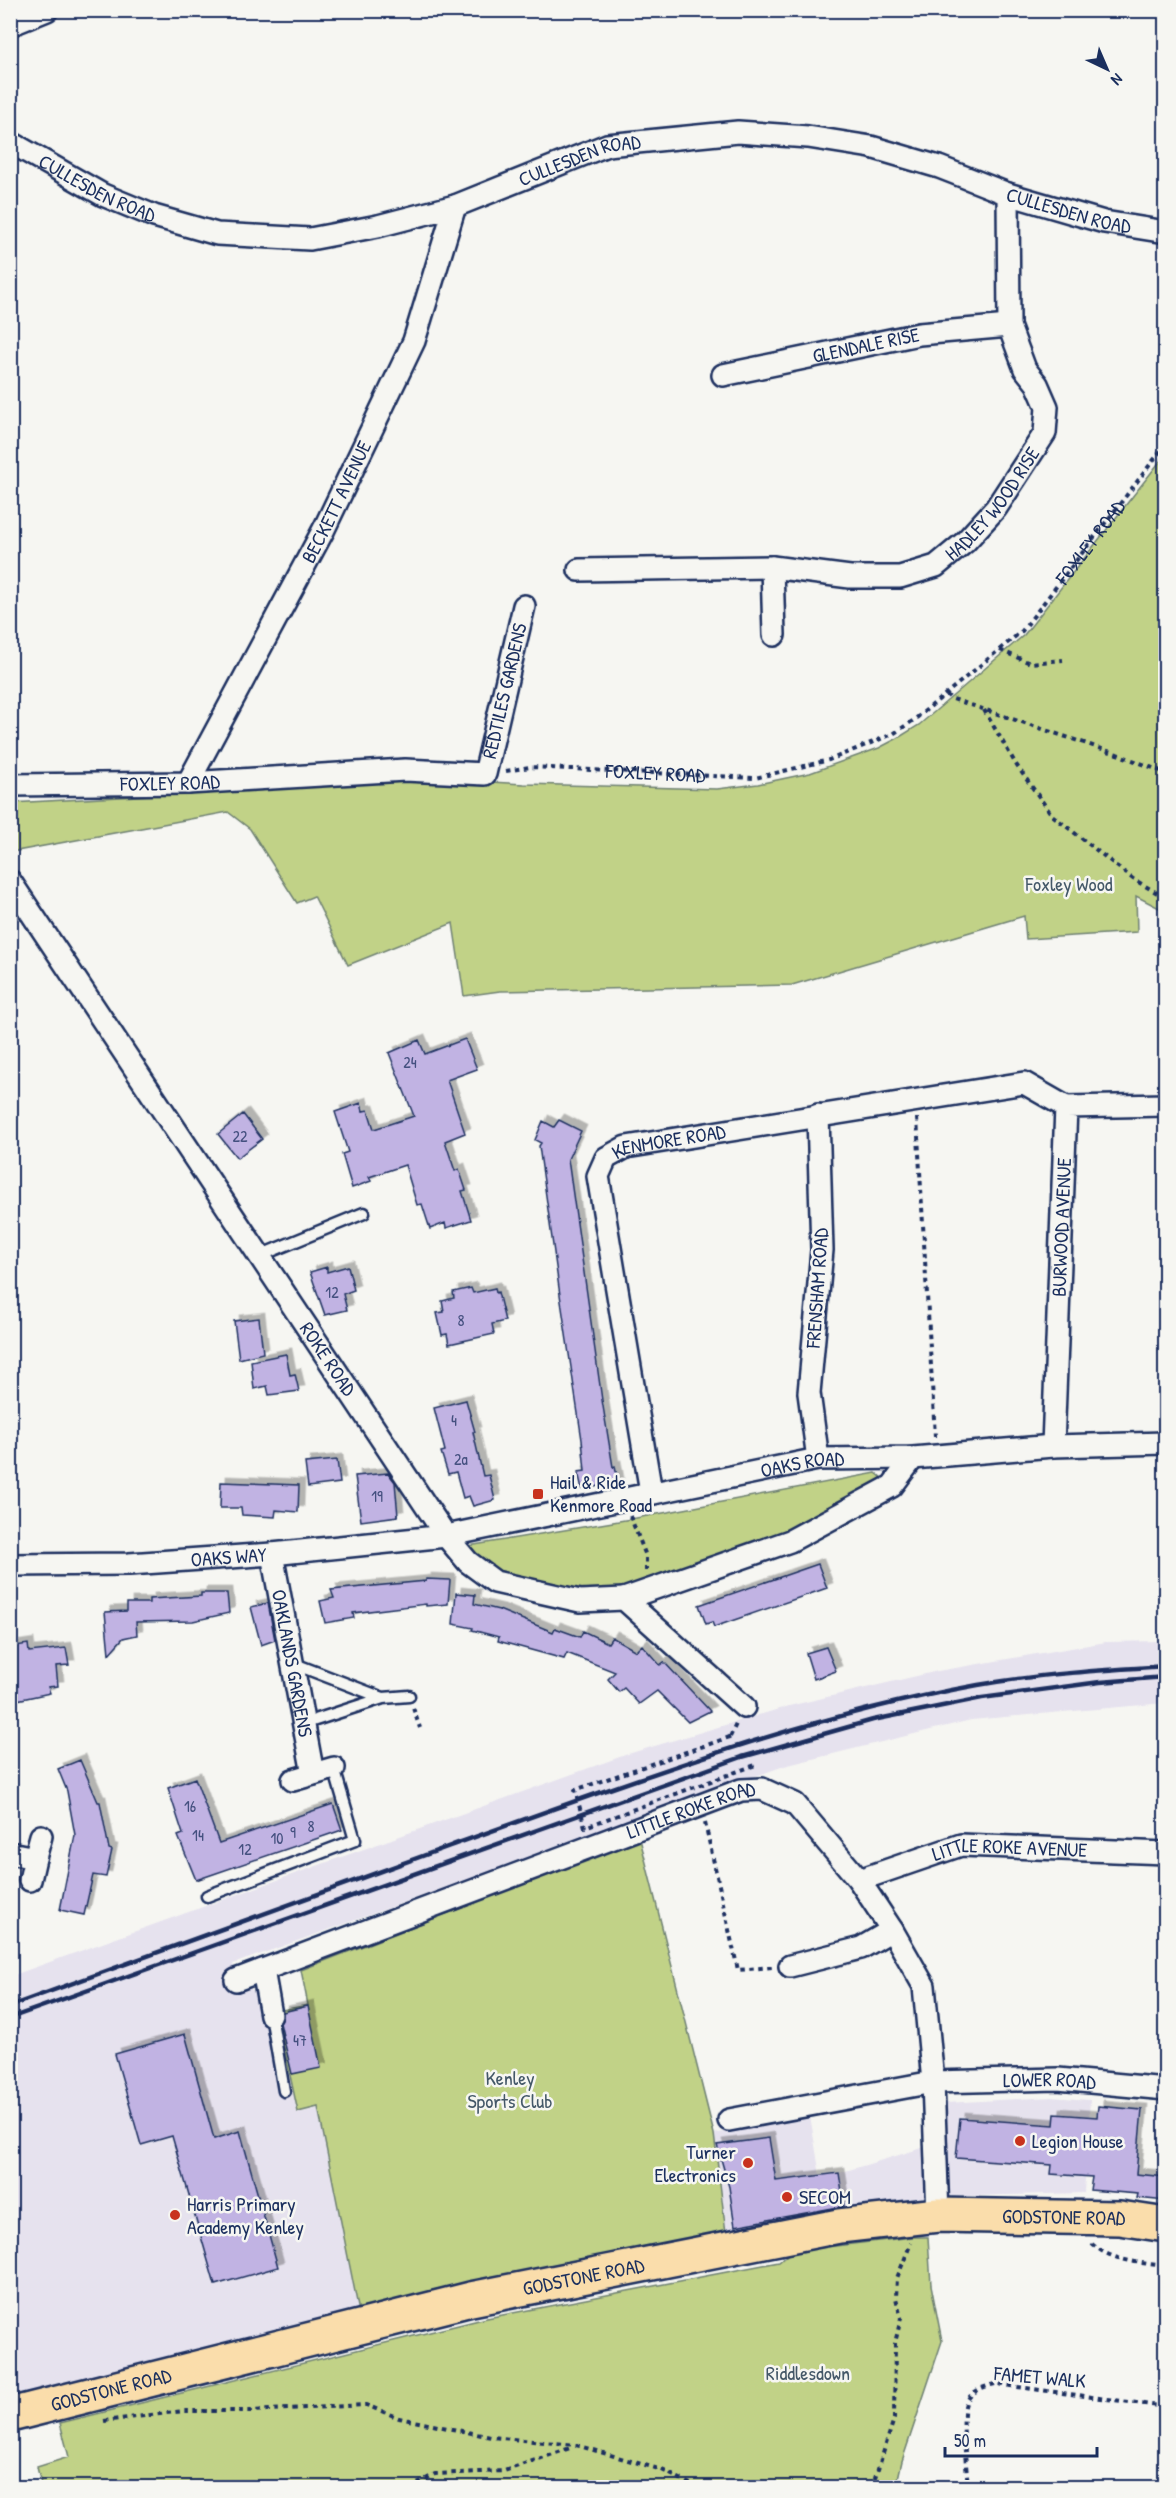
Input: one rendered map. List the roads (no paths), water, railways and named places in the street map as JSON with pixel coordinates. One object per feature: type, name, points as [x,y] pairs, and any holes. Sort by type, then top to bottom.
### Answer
[{"type":"highway","name":"GODSTONE ROAD","points":[[10,2415],[471,2299],[839,2226],[931,2215],[1120,2218],[1166,2224]]},
{"type":"street","points":[[10,26],[47,10]]},
{"type":"street","name":"CULLESDEN ROAD","points":[[10,142],[103,195],[154,216],[216,234],[310,239],[378,226],[455,206],[608,145],[738,132],[808,137],[871,147],[939,167],[1008,194],[1104,222],[1166,232]]},
{"type":"street","name":"HADLEY WOOD RISE","points":[[579,570],[772,567],[850,578],[900,577],[936,566],[965,542],[996,508],[1045,433],[1047,407],[1037,384],[1025,369],[1009,326],[1008,194]]},
{"type":"street","name":"BECKETT AVENUE","points":[[188,783],[324,529],[414,341],[455,206]]},
{"type":"street","name":"GLENDALE RISE","points":[[723,375],[919,334],[1009,326]]},
{"type":"street","points":[[772,567],[774,635]]},
{"type":"street","name":"REDTILES GARDENS","points":[[485,774],[524,606]]},
{"type":"street","name":"FOXLEY ROAD","points":[[10,785],[188,783],[405,770],[485,774]]},
{"type":"street","name":"ROKE ROAD","points":[[10,881],[446,1536],[468,1562],[495,1582],[580,1601],[624,1599],[790,1540],[892,1485],[914,1458]]},
{"type":"street","name":"KENMORE ROAD","points":[[651,1492],[598,1176],[606,1158],[626,1147],[1024,1083],[1066,1107]]},
{"type":"street","points":[[1066,1107],[1166,1105]]},
{"type":"street","name":"BURWOOD AVENUE","points":[[1053,1446],[1066,1107]]},
{"type":"street","name":"FRENSHAM ROAD","points":[[818,1115],[822,1250],[809,1393],[818,1460]]},
{"type":"street","name":"OAKS ROAD","points":[[446,1536],[651,1492],[818,1460],[914,1458],[1053,1446],[1166,1443]]},
{"type":"street","name":"OAKS WAY","points":[[10,1565],[129,1564],[272,1554],[446,1536]]},
{"type":"street","name":"OAKLANDS GARDENS","points":[[272,1554],[303,1724],[303,1777],[334,1768]]},
{"type":"street","points":[[624,1599],[744,1707]]},
{"type":"street","name":"LITTLE ROKE ROAD","points":[[236,1980],[741,1790],[762,1789],[773,1792],[795,1804],[859,1880],[892,1930],[924,1986],[933,2082],[931,2215]]},
{"type":"street","points":[[30,1880],[40,1836]]},
{"type":"street","name":"LITTLE ROKE AVENUE","points":[[859,1880],[961,1845],[1166,1853]]},
{"type":"street","points":[[10,1853],[35,1858]]},
{"type":"street","points":[[790,1965],[861,1948],[892,1930]]},
{"type":"street","points":[[263,1970],[271,2015]]},
{"type":"street","name":"LOWER ROAD","points":[[729,2120],[933,2082],[1058,2079],[1166,2089]]},
{"type":"lane","points":[[259,1256],[364,1213]]},
{"type":"lane","points":[[292,1663],[383,1698]]},
{"type":"lane","points":[[303,1724],[383,1698],[410,1696]]},
{"type":"lane","points":[[207,1896],[355,1840],[334,1768]]},
{"type":"lane","points":[[271,2015],[284,2091]]},
{"type":"railway","points":[[10,2006],[580,1799],[777,1734],[843,1715],[978,1685],[1048,1675],[1166,1666]]},
{"type":"railway","points":[[10,2018],[742,1757],[873,1720],[982,1698],[1100,1682],[1166,1677]]},
{"type":"place","name":"Hail & Ride Kenmore Road","points":[[538,1494]]},
{"type":"place","name":"Legion House","points":[[1020,2141]]},
{"type":"place","name":"Turner Electronics","points":[[748,2163]]},
{"type":"place","name":"SECOM","points":[[787,2197]]},
{"type":"place","name":"Harris Primary Academy Kenley","points":[[175,2215]]},
{"type":"park label","name":"Foxley Wood","points":[[1069,884]]},
{"type":"park label","name":"Kenley Sports Club","points":[[510,2090]]},
{"type":"park label","name":"Riddlesdown","points":[[808,2373]]}]
